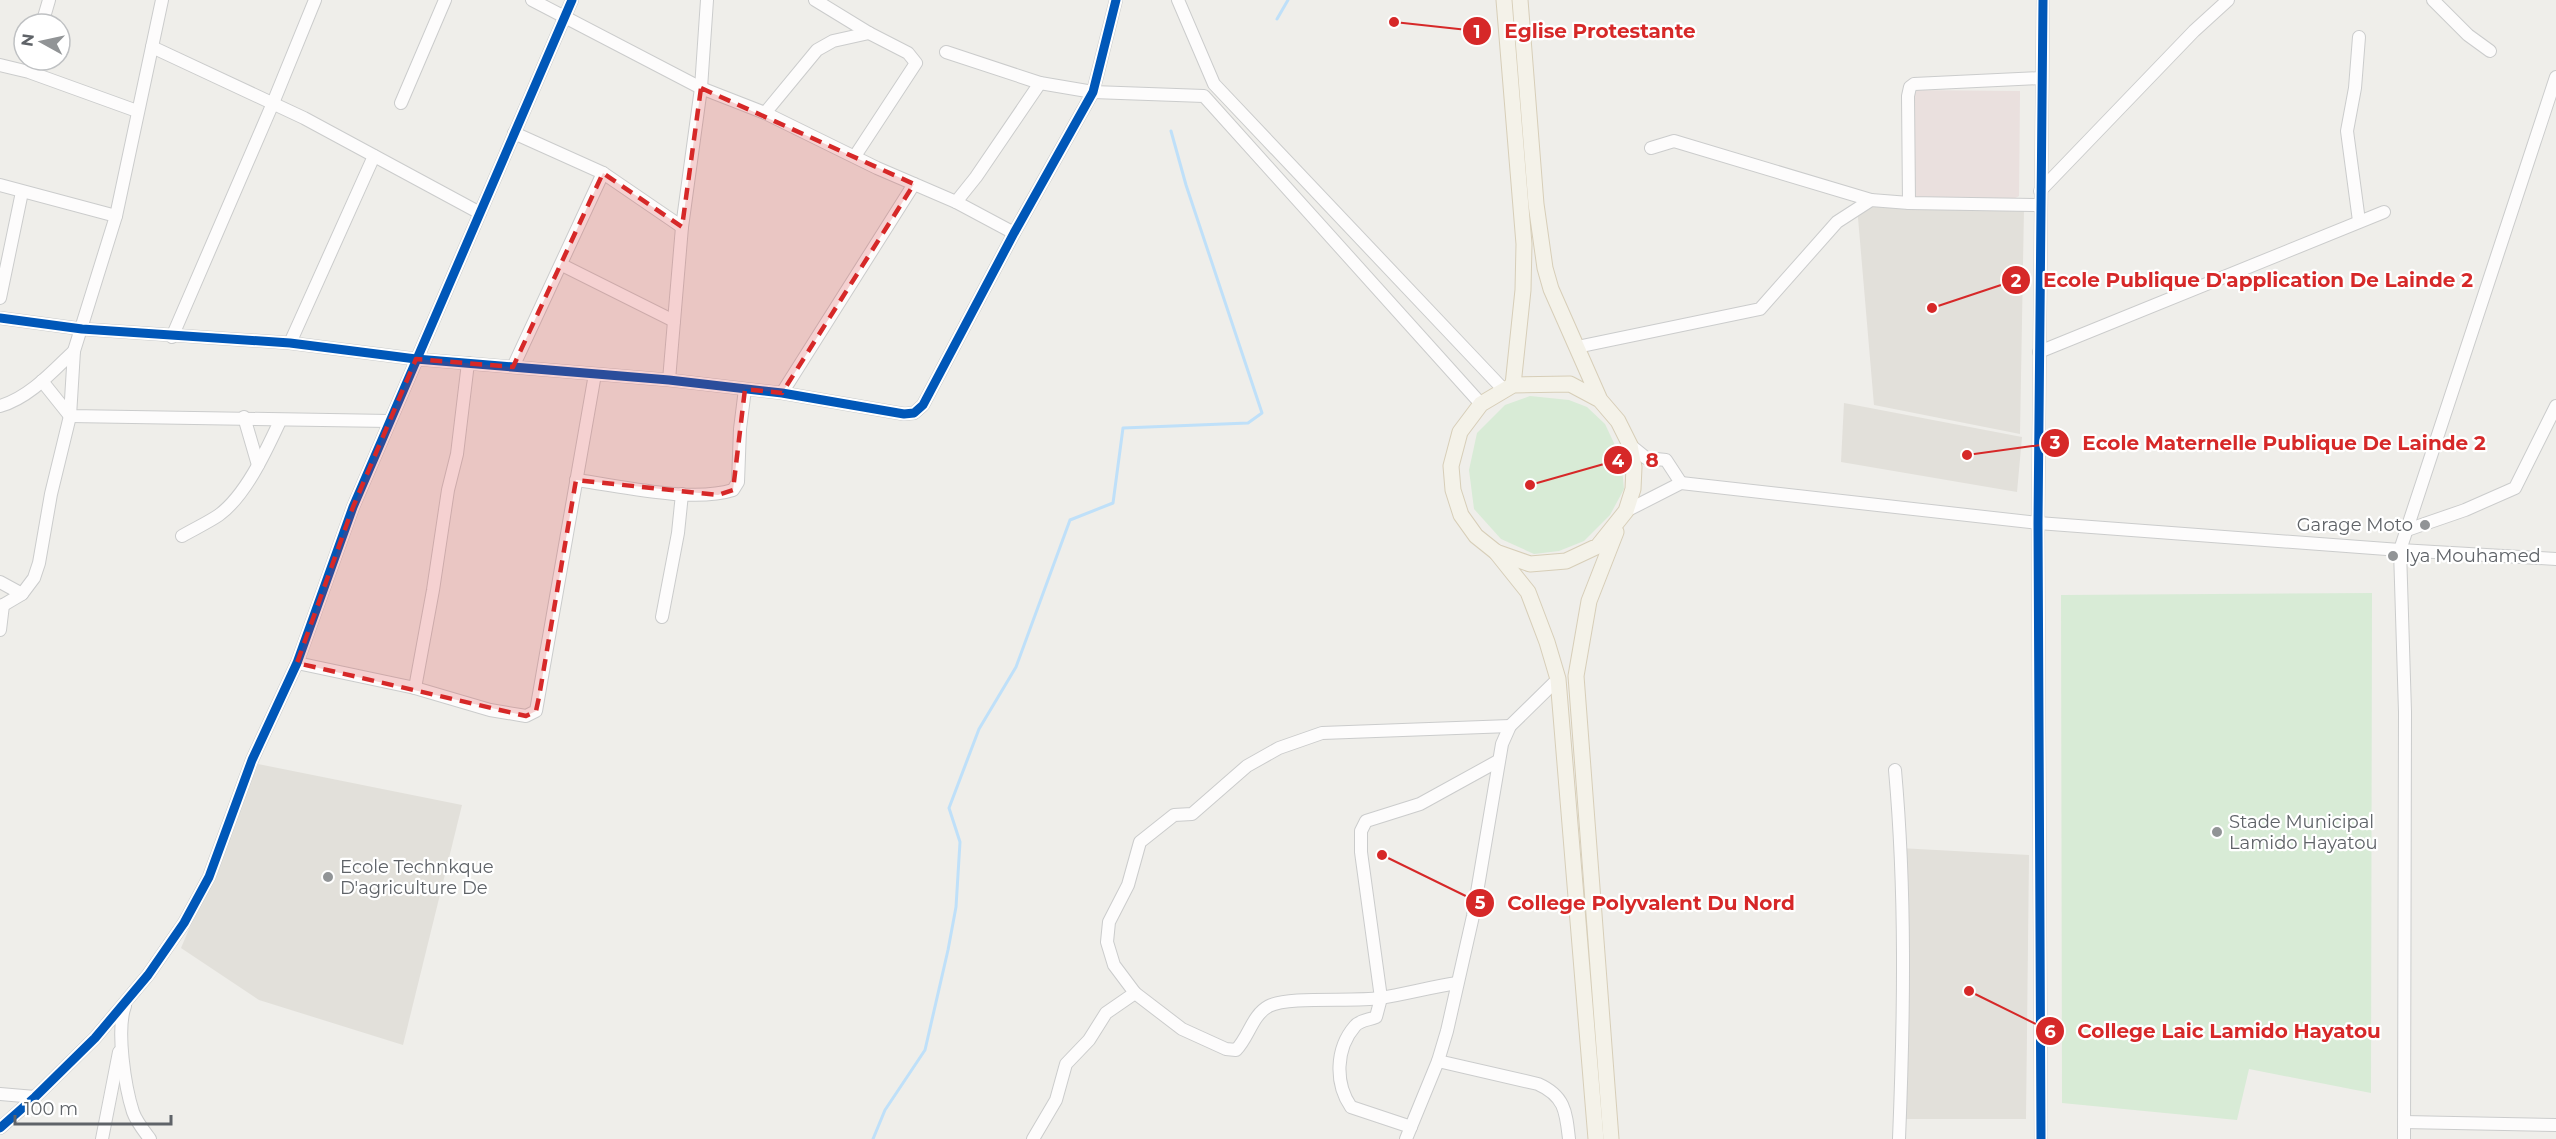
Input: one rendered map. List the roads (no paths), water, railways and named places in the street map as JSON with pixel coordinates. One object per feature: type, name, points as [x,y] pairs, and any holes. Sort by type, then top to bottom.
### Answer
[{"type":"main road","points":[[1504,0],[1524,244],[1523,290],[1508,387]]},
{"type":"main road","points":[[1520,0],[1541,245],[1551,289],[1600,400],[1618,420],[1630,445],[1634,467],[1633,489],[1589,600],[1576,676],[1611,1139]]},
{"type":"main road","points":[[1596,1139],[1558,679],[1548,642],[1528,592],[1496,552],[1471,529],[1461,515],[1453,490],[1451,466],[1460,432],[1481,404],[1508,387],[1570,384],[1600,400]]},
{"type":"main road","points":[[1496,552],[1530,564],[1566,561],[1598,546],[1624,515]]},
{"type":"street","points":[[0,630],[2,606],[22,594],[34,578],[39,563],[51,494],[70,416],[74,351],[116,216],[162,0]]},
{"type":"street","points":[[172,337],[315,0]]},
{"type":"street","points":[[401,103],[445,0]]},
{"type":"street","points":[[532,0],[701,88],[765,113],[956,202],[1014,233]]},
{"type":"street","points":[[0,1128],[95,1038],[129,998],[184,923],[209,878],[252,760],[297,663],[353,507],[572,0]]},
{"type":"street","points":[[669,380],[682,227],[701,88],[707,0]]},
{"type":"street","points":[[815,0],[869,33],[908,53],[916,63],[855,156]]},
{"type":"street","points":[[0,318],[82,329],[172,337],[290,343],[416,359],[669,380],[782,393],[886,412],[914,413],[923,405],[1014,233],[1093,92],[1116,0]]},
{"type":"street","points":[[1178,0],[1214,84],[1508,387]]},
{"type":"street","points":[[2041,1139],[2038,523],[2043,0]]},
{"type":"street","points":[[2040,191],[2228,0]]},
{"type":"street","points":[[2433,0],[2468,35],[2490,51]]},
{"type":"street","points":[[765,113],[817,50],[833,41],[869,33]]},
{"type":"street","points":[[2359,37],[2355,88],[2347,131],[2359,221]]},
{"type":"street","points":[[152,47],[273,102],[480,213]]},
{"type":"street","points":[[946,52],[1040,83],[1093,92],[1204,96],[1481,404]]},
{"type":"street","points":[[44,72],[137,111]]},
{"type":"street","points":[[2404,1139],[2405,712],[2400,550],[2556,77]]},
{"type":"street","points":[[1909,203],[1908,96],[1910,87],[1914,84],[2041,78]]},
{"type":"street","points":[[956,202],[976,177],[1040,83]]},
{"type":"street","points":[[514,133],[603,173],[682,227]]},
{"type":"street","points":[[1651,148],[1674,141],[1871,200],[1909,203],[2040,204]]},
{"type":"street","points":[[290,343],[374,156]]},
{"type":"street","points":[[513,367],[603,173]]},
{"type":"street","points":[[782,393],[914,184]]},
{"type":"street","points":[[0,185],[116,216]]},
{"type":"street","points":[[0,298],[22,192]]},
{"type":"street","points":[[1577,347],[1760,309],[1837,222],[1871,200]]},
{"type":"street","points":[[2039,352],[2384,212]]},
{"type":"street","points":[[562,265],[674,321]]},
{"type":"street","points":[[0,406],[10,403],[42,381],[74,351]]},
{"type":"street","points":[[415,688],[432,601],[448,490],[457,454],[468,363]]},
{"type":"street","points":[[297,663],[415,688],[490,710],[526,716],[536,711],[595,374]]},
{"type":"street","points":[[42,381],[70,416]]},
{"type":"street","points":[[576,480],[682,494],[718,495],[733,490],[738,482],[740,429],[745,389]]},
{"type":"street","points":[[2407,530],[2465,510],[2515,488],[2556,406]]},
{"type":"street","points":[[70,416],[390,421]]},
{"type":"street","points":[[244,417],[258,465]]},
{"type":"street","points":[[182,536],[219,515],[231,504],[258,465],[280,421]]},
{"type":"street","points":[[1630,445],[1646,458],[1666,460],[1681,483]]},
{"type":"street","points":[[1624,515],[1681,483],[2038,523],[2400,550],[2556,559]]},
{"type":"street","points":[[662,616],[682,494]]},
{"type":"street","points":[[0,582],[22,594]]},
{"type":"street","points":[[1406,1139],[1438,1061],[1457,983],[1473,916],[1498,761],[1510,726],[1558,679]]},
{"type":"street","points":[[1457,983],[1381,998],[1271,1005],[1257,1018],[1243,1043],[1236,1050],[1226,1049],[1182,1029],[1135,993],[1114,965],[1109,953],[1107,942],[1109,922],[1128,885],[1140,842],[1174,815],[1192,814],[1246,766],[1279,748],[1322,733],[1510,726]]},
{"type":"street","points":[[1412,1127],[1351,1107],[1343,1093],[1339,1066],[1341,1056],[1355,1026],[1376,1017],[1381,998],[1361,852],[1361,831],[1366,821],[1420,804],[1498,761]]},
{"type":"street","points":[[1896,770],[1902,860],[1899,1139]]},
{"type":"street","points":[[1033,1139],[1056,1100],[1066,1064],[1089,1040],[1106,1013],[1135,993]]},
{"type":"street","points":[[102,1139],[120,1044],[122,1015],[129,998]]},
{"type":"street","points":[[120,1044],[133,1113],[150,1139]]},
{"type":"street","points":[[1438,1061],[1538,1084],[1548,1089],[1560,1098],[1569,1139]]},
{"type":"street","points":[[0,1094],[35,1097]]},
{"type":"street","points":[[2404,1122],[2556,1125]]},
{"type":"waterway","points":[[1277,19],[1288,0]]},
{"type":"waterway","points":[[873,1139],[885,1110],[925,1050],[948,950],[956,907],[960,842],[949,808],[979,729],[1016,667],[1070,520],[1113,503],[1123,428],[1248,423],[1262,413],[1186,185],[1171,131]]},
{"type":"place","name":"Eglise Protestante","points":[[1394,22]]},
{"type":"place","name":"Ecole Publique D'application De Lainde 2","points":[[1932,308]]},
{"type":"place","name":"Ecole Maternelle Publique De Lainde 2","points":[[1967,455]]},
{"type":"place","name":"8","points":[[1530,485]]},
{"type":"place","name":"Garage Moto","points":[[2425,525]]},
{"type":"place","name":"Iya Mouhamed","points":[[2393,556]]},
{"type":"place","name":"Stade Municipal Lamido Hayatou","points":[[2217,832]]},
{"type":"place","name":"College Polyvalent Du Nord","points":[[1382,855]]},
{"type":"place","name":"Ecole Technkque D'agriculture De","points":[[328,877]]},
{"type":"place","name":"College Laic Lamido Hayatou","points":[[1969,991]]}]
